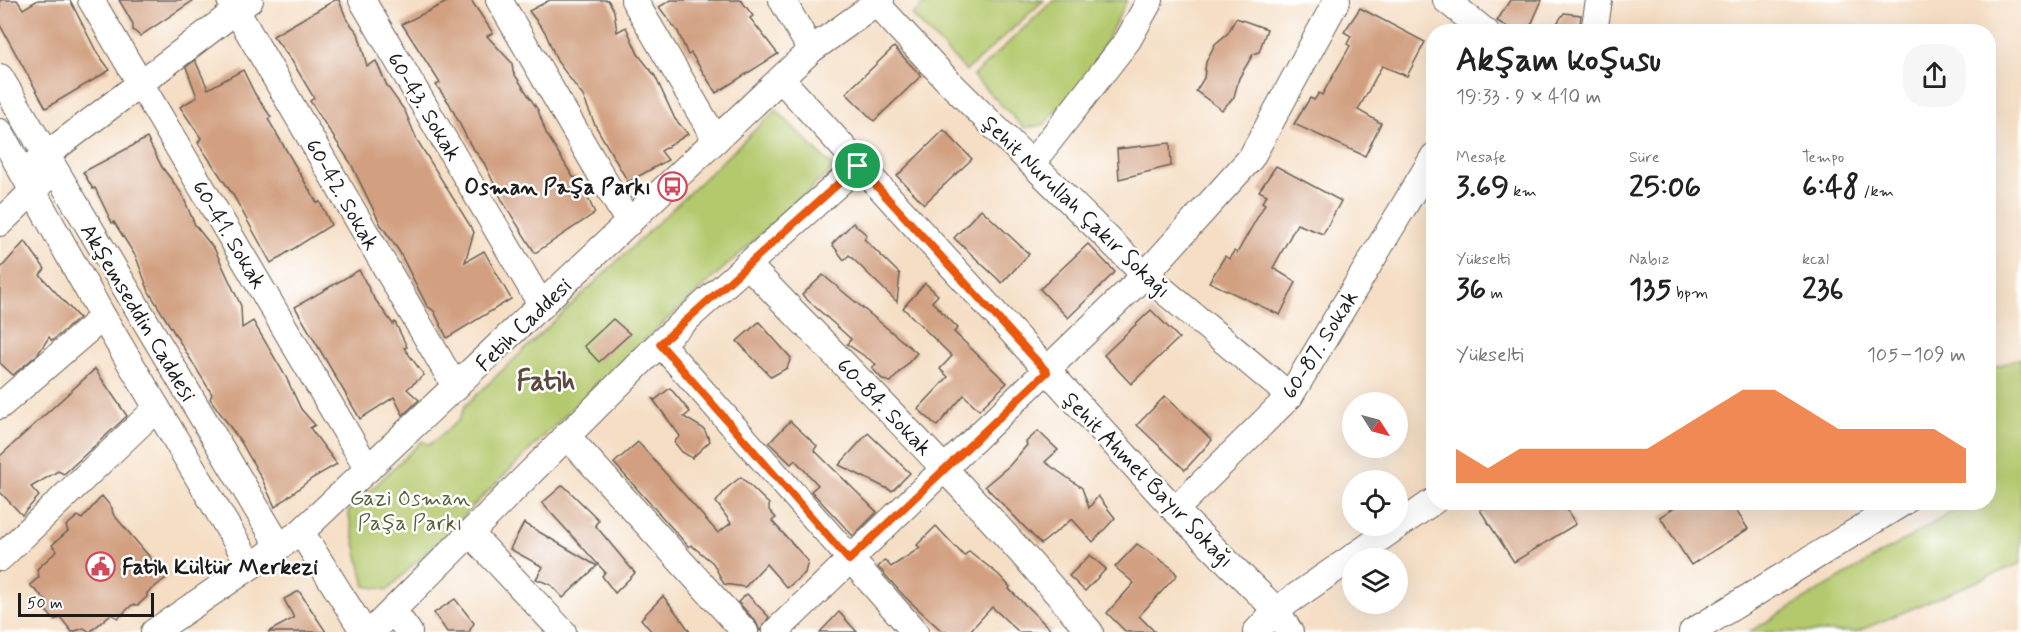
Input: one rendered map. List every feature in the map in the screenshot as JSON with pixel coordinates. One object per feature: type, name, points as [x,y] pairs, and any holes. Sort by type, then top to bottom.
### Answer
[{"type":"street","name":"60-41. Sokak","points":[[91,0],[368,469]]},
{"type":"street","name":"60-43. Sokak","points":[[362,0],[542,306]]},
{"type":"street","points":[[499,0],[629,223]]},
{"type":"street","points":[[634,0],[716,140]]},
{"type":"street","points":[[782,0],[811,50]]},
{"type":"street","points":[[1032,163],[1128,41],[1150,0]]},
{"type":"street","points":[[775,632],[1145,275],[1251,158],[1337,0]]},
{"type":"street","points":[[1446,0],[1480,18]]},
{"type":"street","points":[[1595,24],[1599,0]]},
{"type":"street","name":"Fetih Caddesi","points":[[154,632],[301,532],[456,388],[811,50],[878,2]]},
{"type":"street","name":"Şehit Nurullah Çakır Sokağı","points":[[878,2],[948,81],[1145,275],[1290,396]]},
{"type":"street","points":[[0,223],[28,181],[239,4]]},
{"type":"street","name":"60-42. Sokak","points":[[239,4],[456,388]]},
{"type":"street","name":"Akşemseddin Caddesi","points":[[0,77],[279,546]]},
{"type":"street","name":"Şehit Ahmet Bayır Sokağı","points":[[781,79],[1174,510],[1276,610],[1290,632]]},
{"type":"street","name":"Akşemseddin Caddesi","points":[[0,132],[103,316],[250,565]]},
{"type":"street","points":[[371,632],[394,612],[566,435],[660,344],[858,166]]},
{"type":"street","name":"60-87. Sokak","points":[[1174,510],[1290,396],[1426,169]]},
{"type":"street","name":"60-84. Sokak","points":[[747,264],[1028,558],[1090,632]]},
{"type":"street","points":[[0,406],[103,316]]},
{"type":"street","points":[[660,344],[915,632]]},
{"type":"street","points":[[0,558],[157,408]]},
{"type":"street","points":[[566,435],[745,632]]},
{"type":"street","points":[[1256,632],[1276,610],[1426,507]]},
{"type":"street","points":[[1692,632],[1891,510]]},
{"type":"street","points":[[301,532],[364,632]]},
{"type":"street","points":[[470,533],[563,632]]},
{"type":"street","points":[[394,612],[409,632]]},
{"type":"green space","points":[[928,0],[1044,0],[966,71],[912,15]]},
{"type":"green space","points":[[1054,0],[1127,0],[1089,75],[1043,125],[1024,128],[973,76]]},
{"type":"green space","name":"Gazi Osman Paşa Parkı","points":[[776,110],[834,168],[606,375],[388,590],[365,586],[348,512],[422,441],[429,445],[459,420],[465,406]]},
{"type":"green space","points":[[2021,358],[2021,563],[1856,632],[1749,632],[1955,510],[1996,510],[1996,367]]},
{"type":"building","points":[[0,0],[17,0],[23,9],[38,0],[70,0],[96,51],[110,70],[46,108],[0,25]]},
{"type":"building","points":[[119,0],[194,0],[140,36],[133,30],[133,24]]},
{"type":"building","points":[[335,0],[339,0],[347,20],[358,33],[367,66],[376,61],[387,86],[405,111],[417,140],[474,232],[465,262],[484,251],[511,299],[447,338],[434,311],[427,306],[399,251],[381,225],[350,162],[310,101],[314,98],[292,61],[273,36]]},
{"type":"building","points":[[451,0],[471,0],[493,33],[487,36],[512,63],[513,72],[538,110],[546,133],[573,177],[578,178],[595,213],[535,253],[503,202],[484,163],[470,144],[449,103],[436,85],[440,83],[402,24]]},
{"type":"building","points":[[550,0],[608,0],[614,11],[617,32],[626,27],[638,54],[655,76],[675,119],[688,134],[661,151],[668,160],[628,182],[595,125],[583,96],[557,61],[545,32],[529,11]]},
{"type":"building","points":[[671,0],[741,0],[753,16],[750,18],[778,54],[716,93],[691,53],[688,55],[678,32],[659,7]]},
{"type":"building","points":[[1510,0],[1542,0],[1532,24],[1502,24],[1497,21]]},
{"type":"building","points":[[1360,8],[1425,42],[1407,76],[1382,66],[1358,110],[1381,123],[1365,156],[1294,124],[1310,98],[1314,100],[1319,93],[1322,95],[1350,46],[1347,44],[1351,36],[1344,32]]},
{"type":"building","points":[[1564,13],[1581,15],[1580,24],[1556,24]]},
{"type":"building","points":[[1236,18],[1267,29],[1259,52],[1253,54],[1239,78],[1234,97],[1222,110],[1196,91],[1204,78],[1206,62],[1215,44],[1228,33]]},
{"type":"building","points":[[894,47],[921,76],[874,121],[846,93]]},
{"type":"building","points":[[195,60],[208,89],[243,70],[255,94],[271,117],[268,119],[317,203],[320,202],[331,225],[271,263],[233,195],[198,143],[201,138],[180,107],[197,97],[186,67]]},
{"type":"building","points":[[944,130],[972,159],[924,204],[897,176]]},
{"type":"building","points":[[147,138],[162,167],[182,194],[195,225],[215,250],[241,306],[242,328],[253,321],[286,377],[301,409],[315,425],[310,428],[337,464],[311,479],[275,507],[241,442],[210,399],[212,394],[149,292],[136,257],[114,222],[112,223],[95,188],[93,189],[83,172]]},
{"type":"building","points":[[1170,143],[1171,166],[1119,179],[1117,149]]},
{"type":"building","points":[[1276,166],[1341,201],[1323,234],[1297,224],[1273,268],[1296,282],[1280,315],[1209,282],[1225,256],[1229,259],[1234,251],[1237,253],[1265,204],[1262,202],[1267,195],[1259,191]]},
{"type":"building","points":[[981,209],[1029,254],[1002,283],[954,238]]},
{"type":"building","points":[[853,223],[867,235],[864,239],[900,274],[897,302],[849,255],[844,260],[832,244]]},
{"type":"building","points":[[25,241],[45,269],[40,275],[79,318],[52,341],[49,337],[38,354],[13,375],[0,363],[0,269]]},
{"type":"building","points":[[1088,244],[1115,272],[1068,318],[1040,289]]},
{"type":"building","points":[[359,270],[374,298],[393,324],[395,322],[407,347],[404,348],[424,375],[407,389],[419,400],[403,415],[394,397],[360,419],[295,307]]},
{"type":"building","points":[[823,275],[917,353],[891,382],[883,380],[872,368],[876,364],[847,344],[851,339],[802,295]]},
{"type":"building","points":[[925,283],[938,295],[932,302],[958,328],[954,332],[1007,383],[979,410],[964,395],[937,426],[918,409],[948,377],[940,369],[952,356],[903,308]]},
{"type":"building","points":[[1151,310],[1179,338],[1131,384],[1104,355]]},
{"type":"building","points":[[613,319],[630,334],[599,362],[584,346]]},
{"type":"building","points":[[759,322],[791,358],[787,368],[771,377],[737,341]]},
{"type":"building","points":[[95,369],[127,416],[64,474],[58,471],[31,487],[39,496],[22,515],[0,492],[0,456]]},
{"type":"building","points":[[670,388],[690,412],[684,417],[704,429],[710,441],[692,458],[682,452],[674,442],[680,436],[652,398],[655,400]]},
{"type":"building","points":[[1165,396],[1212,440],[1185,470],[1137,425]]},
{"type":"building","points":[[790,421],[817,446],[814,450],[877,512],[853,536],[811,491],[818,485],[795,460],[791,464],[769,443]]},
{"type":"building","points":[[1038,431],[1058,450],[1045,462],[1082,488],[1089,508],[1098,496],[1115,518],[1093,542],[1072,519],[1041,544],[985,486],[1010,465],[1027,445],[1026,442]]},
{"type":"building","points":[[868,433],[910,473],[892,491],[839,465]]},
{"type":"building","points":[[638,442],[718,533],[731,523],[716,502],[727,488],[741,477],[769,504],[769,510],[776,518],[772,521],[808,561],[805,573],[787,588],[766,564],[745,587],[724,584],[713,563],[691,545],[689,547],[614,463]]},
{"type":"building","points":[[563,485],[599,520],[595,525],[635,573],[615,593],[602,576],[605,572],[542,503]]},
{"type":"building","name":"Fatih Kültür Merkezi","points":[[102,496],[112,508],[113,514],[154,562],[161,564],[170,575],[147,593],[147,597],[138,605],[132,605],[118,618],[111,614],[90,632],[84,628],[72,632],[61,618],[54,620],[43,607],[47,601],[30,585],[39,577],[37,569],[57,551],[52,545],[68,531],[66,526],[78,516],[82,519]]},
{"type":"building","points":[[1480,510],[1567,510],[1576,524],[1514,562]]},
{"type":"building","points":[[1670,510],[1736,510],[1748,529],[1691,565],[1660,517]]},
{"type":"building","points":[[524,523],[597,566],[563,598],[551,585],[536,579],[543,567],[510,549]]},
{"type":"building","points":[[936,526],[964,556],[969,551],[999,575],[1010,587],[1009,589],[1053,632],[1019,632],[992,607],[969,632],[943,632],[904,596],[878,567],[885,560],[891,567],[920,548],[917,545]]},
{"type":"building","points":[[1137,544],[1172,568],[1177,575],[1139,616],[1155,632],[1126,632],[1107,613],[1134,583],[1115,567]]},
{"type":"building","points":[[1090,555],[1106,569],[1085,591],[1069,576]]},
{"type":"building","points":[[299,591],[326,632],[268,632],[294,618],[284,599]]},
{"type":"building","points":[[747,594],[769,617],[760,631],[756,622],[738,602]]},
{"type":"building","points":[[663,596],[690,632],[652,632],[641,619]]},
{"type":"building","points":[[455,599],[474,623],[469,632],[447,632],[434,613]]},
{"type":"building","points":[[839,612],[857,632],[820,632]]},
{"type":"place","name":"Osman Paşa Parkı","points":[[672,186]]},
{"type":"place","name":"Fatih Kültür Merkezi","points":[[101,566]]},
{"type":"district","name":"Fatih","points":[[546,380]]},
{"type":"route","points":[[858,166],[1047,372],[849,560],[660,344],[858,166]]}]
